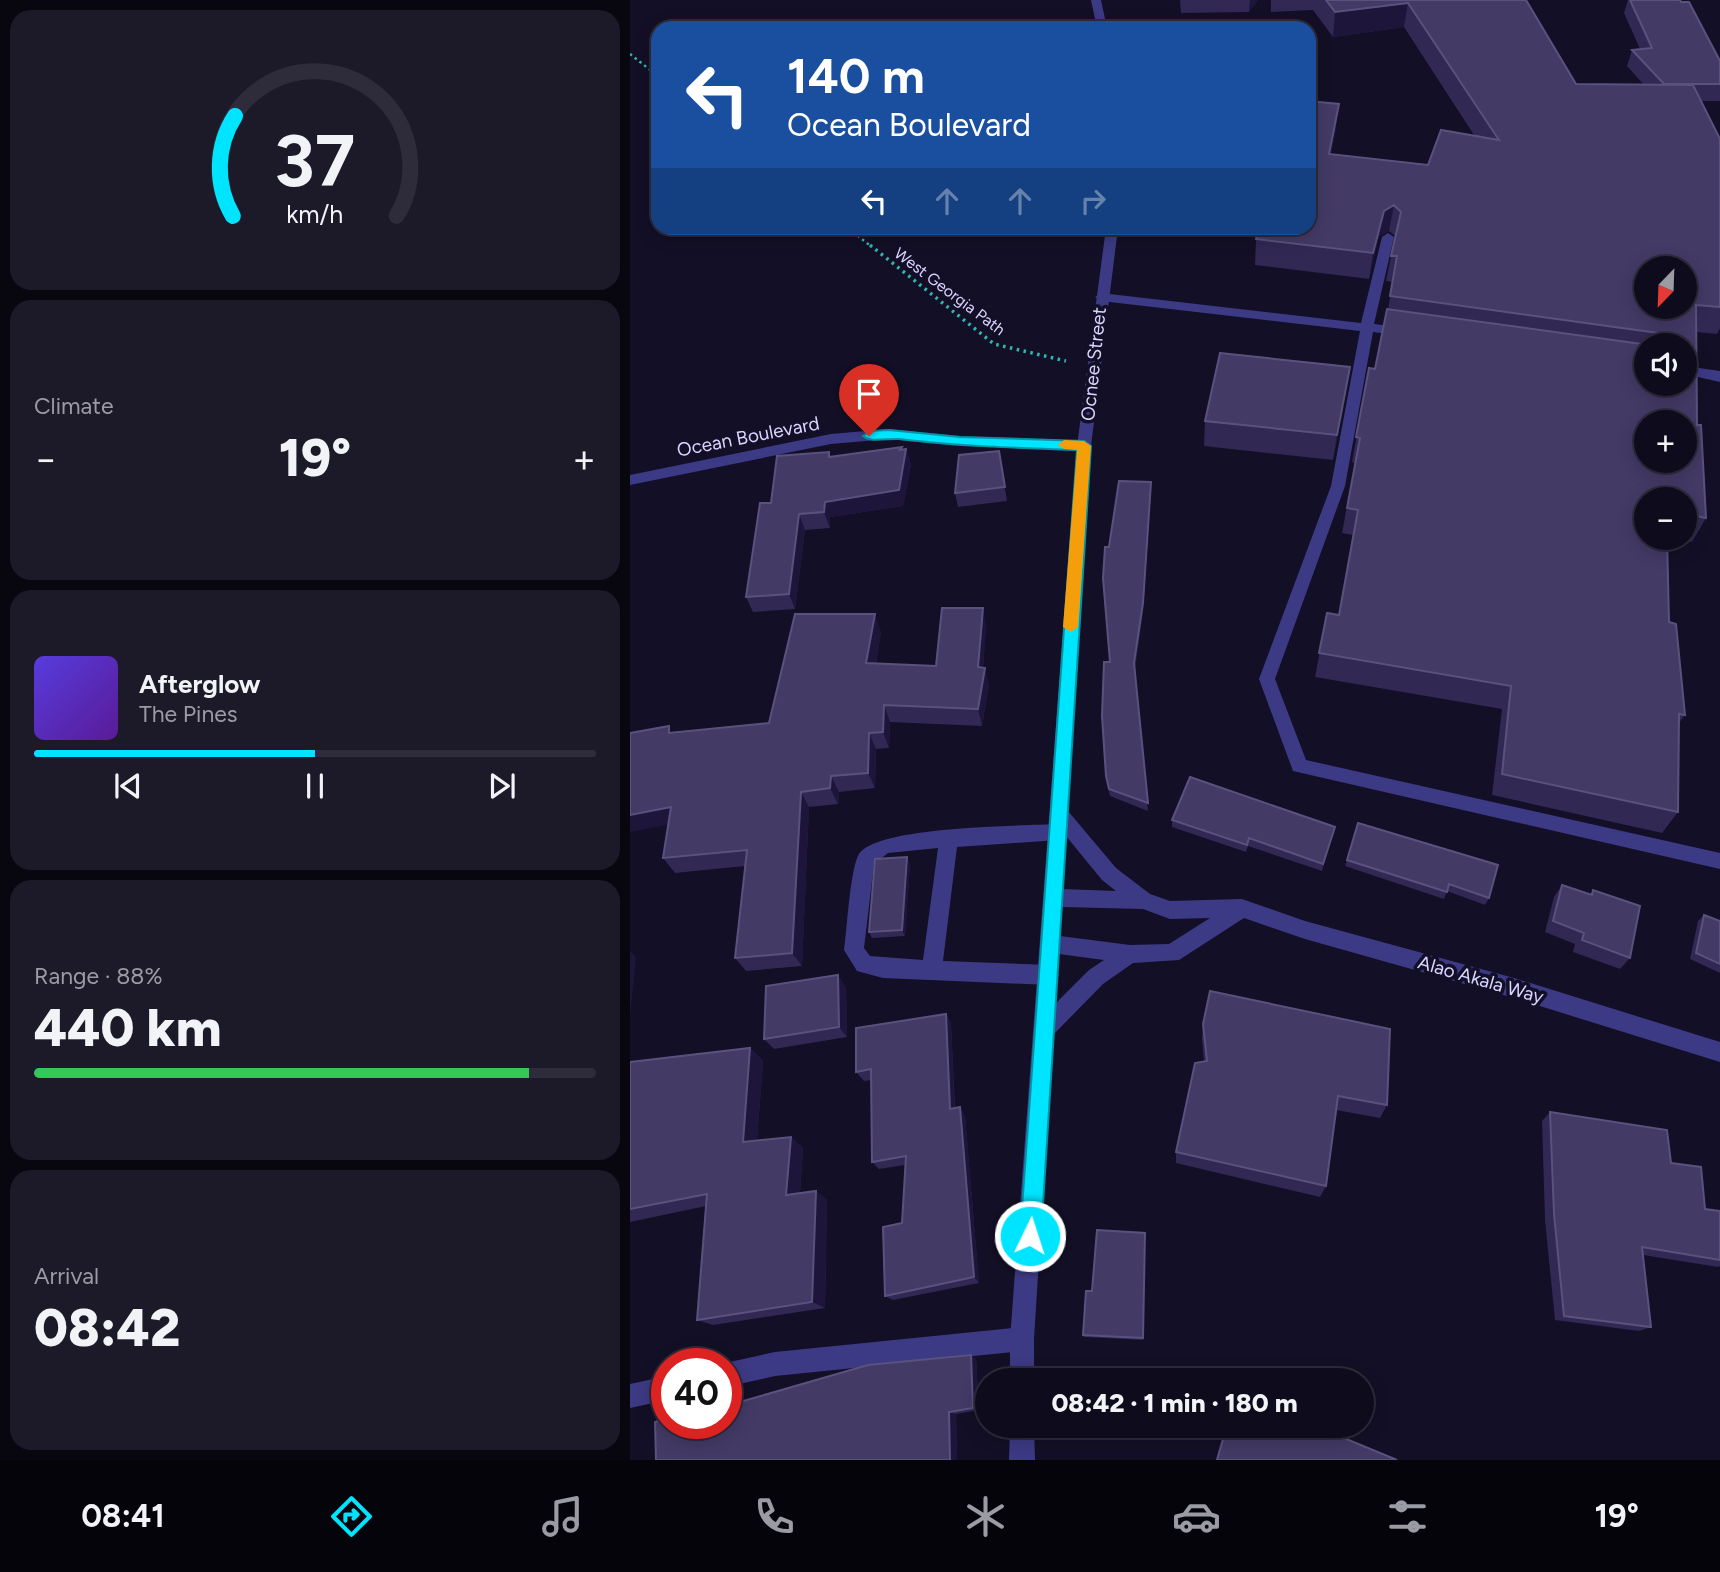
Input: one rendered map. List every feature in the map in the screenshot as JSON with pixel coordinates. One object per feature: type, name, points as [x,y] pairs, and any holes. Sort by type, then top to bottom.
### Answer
[{"type":"street","points":[[1096,0],[1100,21]]},
{"type":"street","name":"Ocnee Street","points":[[1022,1368],[1084,446],[1111,235]]},
{"type":"street","points":[[1388,236],[1367,326],[1338,486],[1267,679],[1299,766],[1720,861]]},
{"type":"street","points":[[1101,297],[1420,334]]},
{"type":"street","points":[[1697,371],[1718,374],[1720,377]]},
{"type":"street","name":"Ocean Boulevard","points":[[630,480],[831,439],[889,434],[960,441],[1084,446]]},
{"type":"street","points":[[1049,975],[883,968],[859,960],[854,950],[865,861],[874,850],[887,844],[949,839],[1058,823],[1109,874],[1143,900]]},
{"type":"street","points":[[932,971],[949,839]]},
{"type":"street","name":"Alao Akala Way","points":[[1054,898],[1143,900],[1170,909],[1242,908],[1305,930],[1514,988],[1720,1052]]},
{"type":"street","points":[[1052,944],[1130,954],[1172,953],[1242,908]]},
{"type":"street","points":[[1046,1028],[1096,977],[1130,954]]},
{"type":"street","points":[[742,1371],[775,1364],[1022,1339]]},
{"type":"street","points":[[630,1396],[651,1391]]},
{"type":"street","points":[[1022,1438],[1022,1460]]},
{"type":"path","points":[[630,54],[651,70]]},
{"type":"path","name":"West Georgia Path","points":[[857,235],[994,344],[1074,363]]},
{"type":"building","points":[[1326,0],[1526,0],[1576,84],[1693,85],[1720,139],[1720,307],[1698,305],[1698,256],[1634,256],[1634,319],[1696,319],[1696,333],[1658,333],[1390,296],[1397,256],[1391,256],[1401,212],[1394,205],[1384,211],[1373,253],[1256,239],[1257,235],[1316,235],[1316,102],[1339,104],[1329,154],[1428,165],[1441,130],[1499,140],[1408,3],[1335,12]]},
{"type":"building","points":[[1630,0],[1689,2],[1720,61],[1720,84],[1664,84],[1632,50],[1652,48]]},
{"type":"building","points":[[1387,309],[1634,343],[1634,396],[1697,396],[1697,410],[1634,410],[1634,473],[1697,473],[1697,425],[1701,425],[1706,518],[1697,516],[1697,487],[1634,487],[1634,550],[1667,550],[1669,622],[1676,624],[1685,715],[1679,714],[1678,812],[1502,774],[1511,686],[1319,653],[1327,613],[1339,615],[1358,510],[1347,508],[1360,438],[1356,437],[1369,368],[1375,369]]},
{"type":"building","points":[[1220,353],[1350,367],[1337,435],[1205,421]]},
{"type":"building","points":[[902,447],[900,450],[906,449],[899,490],[825,502],[824,512],[799,514],[789,594],[746,597],[760,503],[771,503],[777,456],[829,452],[829,457]]},
{"type":"building","points":[[999,451],[1005,487],[955,493],[959,455]]},
{"type":"building","points":[[1119,481],[1151,482],[1143,603],[1134,663],[1148,803],[1109,789],[1106,776],[1102,716],[1104,662],[1110,662],[1103,578],[1105,547],[1109,547]]},
{"type":"building","points":[[942,608],[983,608],[978,667],[985,668],[978,709],[884,705],[883,732],[869,733],[868,773],[831,776],[830,788],[801,792],[792,953],[735,958],[747,850],[663,858],[671,807],[630,815],[630,733],[669,726],[669,733],[769,723],[795,614],[875,614],[866,663],[936,666]]},
{"type":"building","points":[[1190,777],[1335,827],[1323,864],[1249,838],[1247,845],[1172,820]]},
{"type":"building","points":[[1358,823],[1498,865],[1489,898],[1449,884],[1447,892],[1347,860]]},
{"type":"building","points":[[907,857],[902,930],[869,932],[875,859]]},
{"type":"building","points":[[1562,885],[1592,895],[1593,890],[1640,906],[1630,958],[1582,940],[1584,933],[1553,921]]},
{"type":"building","points":[[1704,915],[1720,921],[1720,964],[1696,953]]},
{"type":"building","points":[[838,975],[839,1027],[764,1039],[766,986]]},
{"type":"building","points":[[1210,991],[1390,1029],[1387,1105],[1338,1096],[1326,1186],[1176,1152],[1195,1063],[1207,1061],[1203,1024]]},
{"type":"building","points":[[946,1014],[950,1109],[960,1107],[974,1277],[885,1296],[883,1227],[902,1223],[906,1156],[872,1162],[871,1069],[856,1072],[856,1028]]},
{"type":"building","points":[[750,1048],[743,1142],[791,1137],[786,1195],[816,1191],[812,1302],[697,1320],[707,1194],[630,1209],[630,1062]]},
{"type":"building","points":[[1550,1112],[1667,1130],[1671,1163],[1701,1167],[1705,1209],[1720,1211],[1720,1260],[1642,1247],[1651,1327],[1564,1316],[1554,1214]]},
{"type":"building","points":[[1097,1230],[1145,1233],[1143,1338],[1083,1335],[1086,1291],[1092,1291]]},
{"type":"building","points":[[971,1355],[973,1408],[949,1412],[950,1460],[656,1460],[655,1439],[742,1439],[742,1401],[868,1365]]},
{"type":"building","points":[[1223,1438],[1344,1438],[1397,1460],[1217,1460]]},
{"type":"slow traffic","points":[[1064,445],[1084,446],[1071,627]]},
{"type":"route","points":[[869,436],[889,434],[960,441],[1084,446],[1054,918],[1030,1236]]}]
